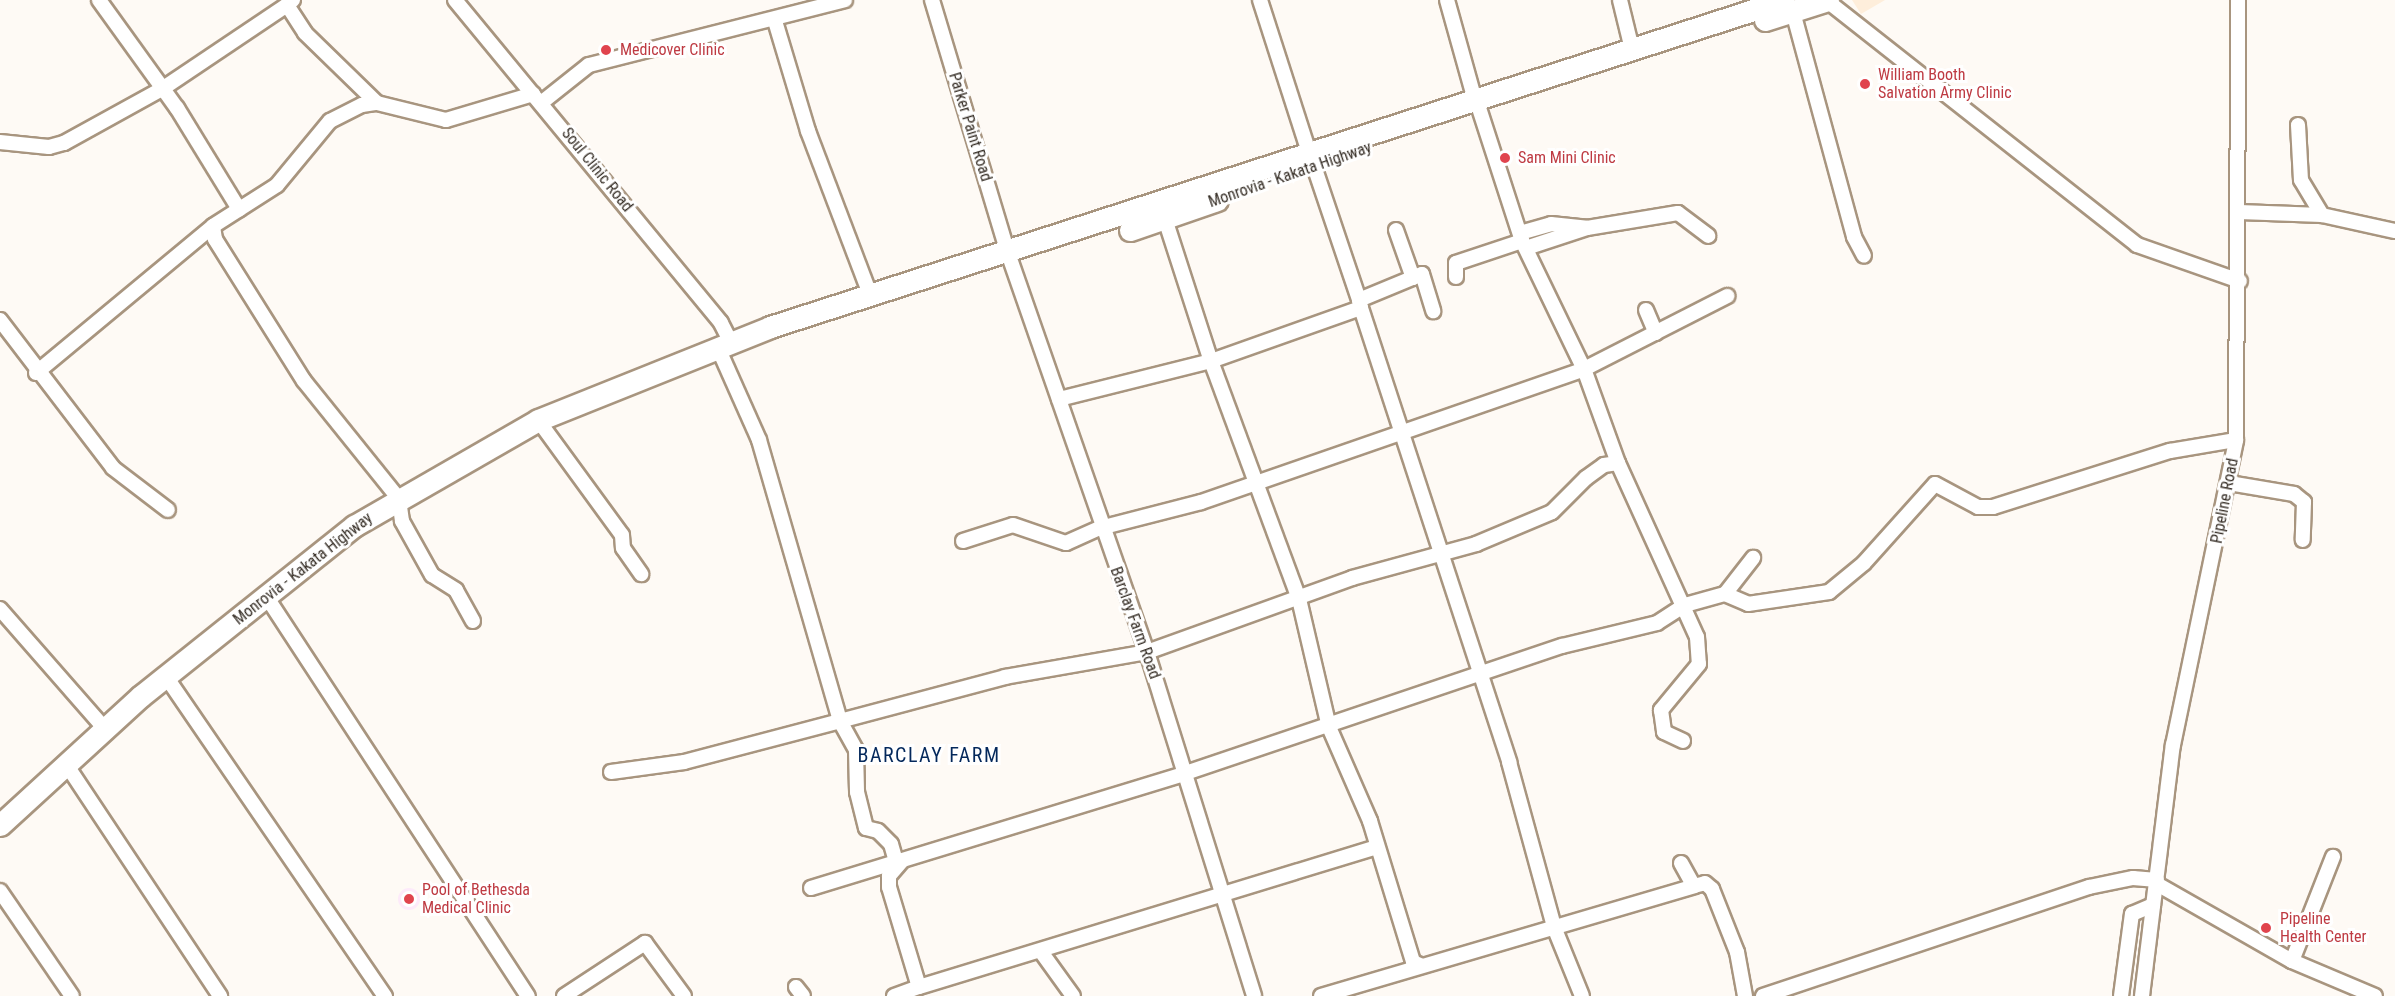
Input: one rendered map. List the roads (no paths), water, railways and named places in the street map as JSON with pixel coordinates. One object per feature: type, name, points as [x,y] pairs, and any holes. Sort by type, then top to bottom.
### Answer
[{"type":"highway","name":"Monrovia - Kakata Highway","points":[[1477,103],[1631,45],[1789,6],[1826,0]]},
{"type":"highway","name":"Monrovia - Kakata Highway","points":[[734,345],[776,337],[1477,103],[1789,6]]},
{"type":"highway","name":"Monrovia - Kakata Highway","points":[[0,825],[68,767],[105,729],[354,526],[538,420],[734,345],[771,327],[871,297],[1165,219],[1311,159]]},
{"type":"street","points":[[99,0],[162,89],[239,209]]},
{"type":"street","name":"Soul Clinic Road","points":[[455,0],[721,323],[734,345],[759,440],[824,651],[840,721],[856,750],[857,792],[866,828],[878,831],[891,844],[899,861]]},
{"type":"street","points":[[0,142],[49,147],[64,142],[162,89],[290,2],[305,33],[377,102],[446,120],[537,98],[589,64],[776,21],[845,0]]},
{"type":"street","name":"Parker Paint Road","points":[[932,0],[1010,260]]},
{"type":"street","points":[[1260,0],[1311,159],[1405,434],[1554,927],[1581,996]]},
{"type":"street","points":[[1448,0],[1477,103],[1523,241],[1584,369],[1618,463],[1685,605],[1702,656],[1693,677],[1661,710],[1660,722],[1664,732],[1683,741]]},
{"type":"street","points":[[1620,0],[1631,45]]},
{"type":"street","points":[[1826,0],[2137,245],[2240,281]]},
{"type":"street","name":"Pipeline Road","points":[[2142,996],[2173,745],[2229,483],[2236,440],[2240,281],[2238,0]]},
{"type":"street","points":[[1789,6],[1854,237],[1864,256]]},
{"type":"street","points":[[776,21],[808,131],[871,297]]},
{"type":"street","points":[[36,373],[213,226],[277,185],[330,121],[377,102]]},
{"type":"street","points":[[2298,125],[2301,180],[2322,215]]},
{"type":"street","points":[[2239,212],[2322,215],[2395,231]]},
{"type":"street","points":[[1456,277],[1456,263],[1523,241],[1551,224],[1587,228],[1678,213],[1708,236]]},
{"type":"street","points":[[1165,219],[1211,361],[1299,599],[1329,727],[1350,769],[1413,962],[1420,965]]},
{"type":"street","points":[[213,226],[215,239],[304,381],[399,499],[402,521],[432,575],[456,590],[473,621]]},
{"type":"street","points":[[1396,230],[1413,278]]},
{"type":"street","name":"Barclay Farm Road","points":[[1010,260],[1059,399],[1100,528],[1147,652],[1183,774],[1254,996]]},
{"type":"street","points":[[1059,399],[1211,361],[1360,304],[1422,274],[1433,311]]},
{"type":"street","points":[[963,541],[1013,525],[1066,543],[1100,528],[1256,482],[1405,434],[1584,369],[1727,296]]},
{"type":"street","points":[[1646,310],[1656,333]]},
{"type":"street","points":[[0,320],[36,373],[113,468],[168,510]]},
{"type":"street","points":[[538,420],[622,535],[623,548],[641,574]]},
{"type":"street","points":[[1725,594],[1748,604],[1829,592],[1864,563],[1935,484],[1978,507],[1994,507],[2170,451],[2236,440]]},
{"type":"street","points":[[611,772],[684,762],[1005,677],[1147,652],[1537,520],[1604,465],[1618,463]]},
{"type":"street","points":[[2229,483],[2294,494],[2304,502],[2303,540]]},
{"type":"street","points":[[811,888],[1329,727],[1562,646],[1657,623],[1685,605],[1725,594],[1753,558]]},
{"type":"street","points":[[266,596],[528,996]]},
{"type":"street","points":[[0,609],[105,729]]},
{"type":"street","points":[[167,678],[385,996]]},
{"type":"street","points":[[68,767],[220,996]]},
{"type":"street","points":[[894,996],[1376,847]]},
{"type":"street","points":[[2292,961],[2333,857]]},
{"type":"street","points":[[899,861],[889,876],[889,887],[919,987]]},
{"type":"street","points":[[1681,863],[1694,886]]},
{"type":"street","points":[[1762,996],[2089,887],[2133,878],[2157,882],[2292,961],[2375,996]]},
{"type":"street","points":[[1321,996],[1705,883],[1712,889],[1737,952],[1745,996]]},
{"type":"street","points":[[0,891],[72,996]]},
{"type":"street","points":[[2121,996],[2132,914],[2153,905]]},
{"type":"street","points":[[564,996],[645,943],[684,996]]},
{"type":"street","points":[[1042,952],[1073,996]]},
{"type":"place","name":"Medicover Clinic","points":[[606,50]]},
{"type":"place","name":"William Booth Salvation Army Clinic","points":[[1865,84]]},
{"type":"place","name":"Sam Mini Clinic","points":[[1505,158]]},
{"type":"place","name":"Pool of Bethesda Medical Clinic","points":[[409,899]]},
{"type":"place","name":"Pipeline Health Center","points":[[2266,928]]},
{"type":"district","name":"BARCLAY FARM","points":[[929,755]]}]
